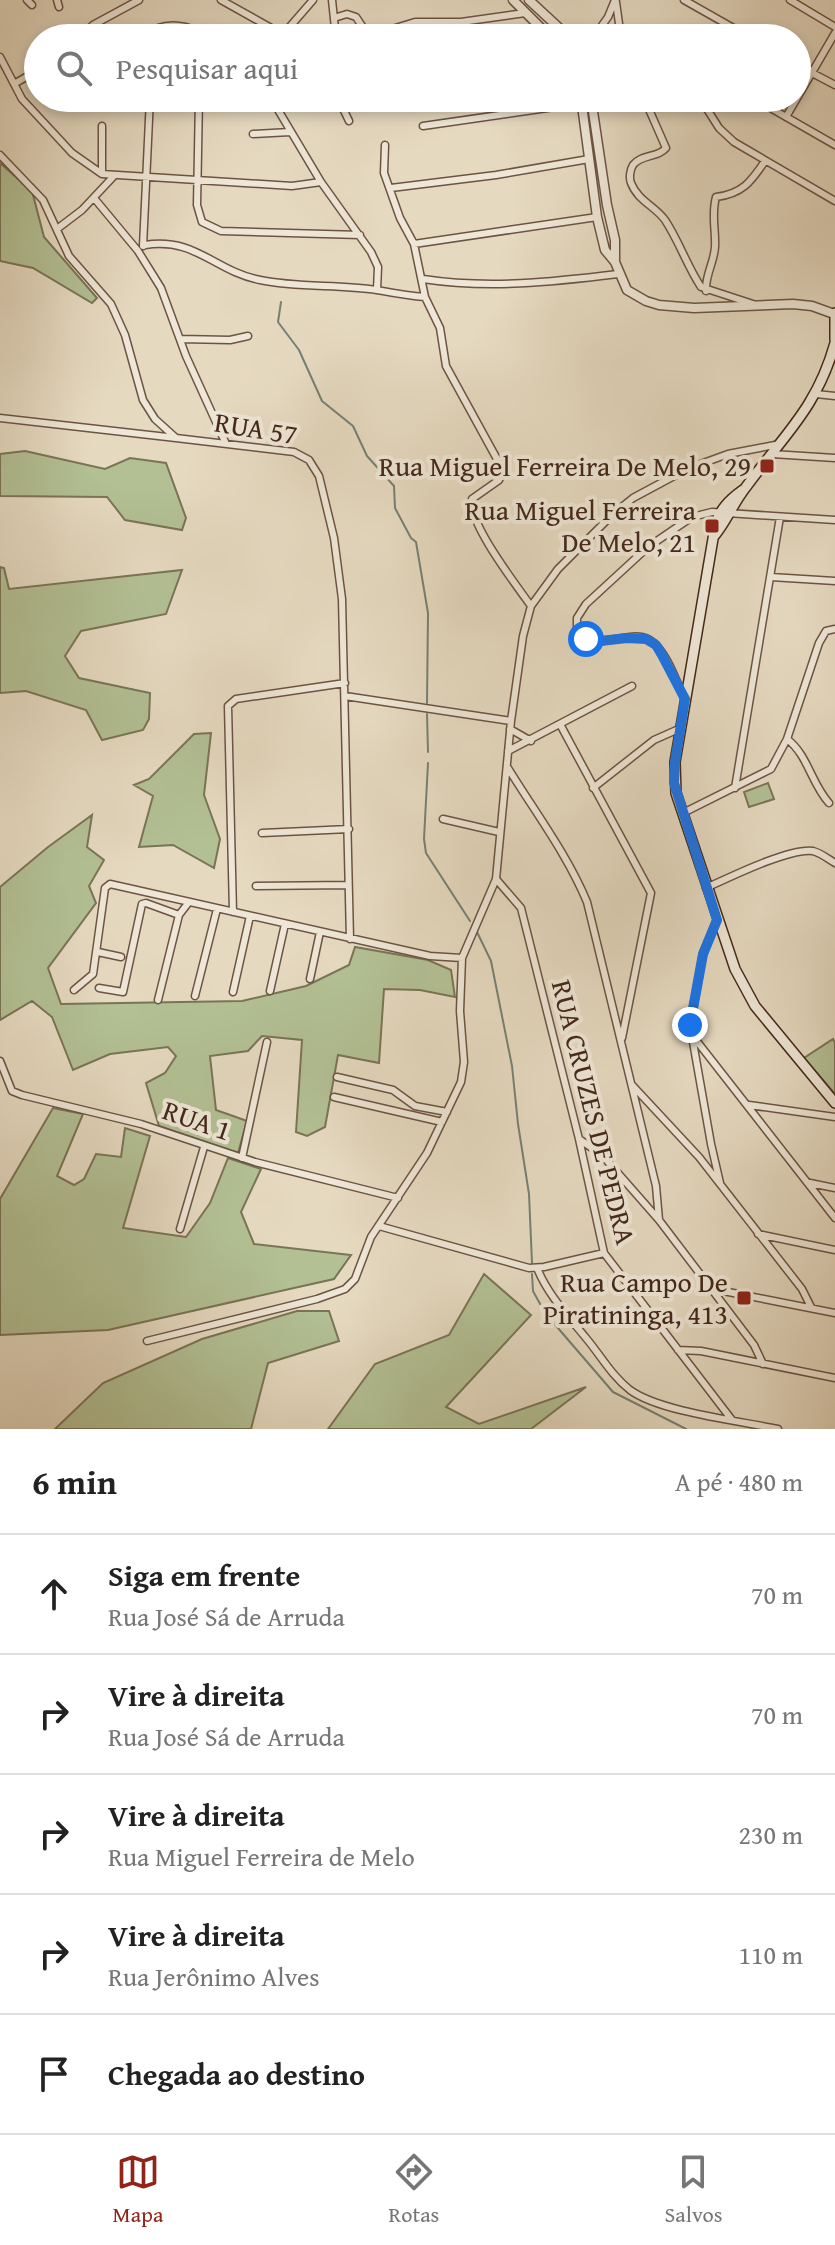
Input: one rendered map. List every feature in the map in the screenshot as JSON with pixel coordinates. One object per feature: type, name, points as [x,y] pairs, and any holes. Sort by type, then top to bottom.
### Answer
[{"type":"main road","points":[[835,313],[835,342],[824,381],[780,444],[743,490],[731,499],[715,535],[674,775],[676,793],[724,944],[755,1006],[835,1103]]},
{"type":"street","points":[[95,24],[139,0]]},
{"type":"street","points":[[221,0],[261,24]]},
{"type":"street","points":[[292,24],[313,0]]},
{"type":"street","points":[[332,0],[335,24]]},
{"type":"street","points":[[513,0],[536,24]]},
{"type":"street","points":[[529,0],[555,24]]},
{"type":"street","points":[[603,24],[616,0]]},
{"type":"street","points":[[616,0],[619,24]]},
{"type":"street","points":[[684,0],[726,24]]},
{"type":"street","points":[[790,0],[835,30],[812,73],[835,85]]},
{"type":"street","points":[[409,24],[461,22],[525,13]]},
{"type":"street","points":[[334,18],[347,14],[356,17],[361,24]]},
{"type":"street","points":[[0,57],[24,101]]},
{"type":"street","points":[[14,84],[24,78]]},
{"type":"street","points":[[34,112],[72,153],[102,174],[113,177],[292,186],[321,182]]},
{"type":"street","points":[[145,245],[149,112]]},
{"type":"street","points":[[199,112],[199,218],[213,230],[360,235]]},
{"type":"street","points":[[279,112],[378,267],[377,290]]},
{"type":"street","points":[[345,112],[349,121]]},
{"type":"street","points":[[423,126],[509,112]]},
{"type":"street","points":[[583,112],[597,217],[605,250],[615,262]]},
{"type":"street","points":[[593,112],[615,240],[615,262],[627,290],[659,305],[694,308],[753,304],[812,306],[835,313]]},
{"type":"street","points":[[650,112],[666,148],[662,153],[633,164],[630,181],[646,204],[663,217],[696,281],[706,291],[753,304]]},
{"type":"street","points":[[710,112],[726,136],[835,201]]},
{"type":"street","points":[[777,112],[835,145]]},
{"type":"street","points":[[786,117],[789,112]]},
{"type":"street","points":[[102,126],[102,174]]},
{"type":"street","points":[[253,134],[290,132]]},
{"type":"street","points":[[385,145],[383,166],[400,218],[414,244],[425,297],[440,328],[446,366],[503,470],[499,480],[472,499],[472,509],[494,554],[531,606]]},
{"type":"street","name":"RUA 57","points":[[0,155],[43,200],[69,256],[103,293],[120,321],[143,400],[155,419],[176,438],[294,452],[303,455],[316,467],[334,538],[342,599],[350,939]]},
{"type":"street","points":[[391,188],[589,159]]},
{"type":"street","points":[[706,291],[706,279],[715,247],[713,213],[716,197],[735,193],[747,186],[765,161]]},
{"type":"street","points":[[57,229],[94,198],[113,177]]},
{"type":"street","points":[[94,198],[137,250],[161,288],[226,444]]},
{"type":"street","points":[[414,244],[597,217]]},
{"type":"street","points":[[137,250],[145,245],[169,242],[258,280],[425,297]]},
{"type":"street","points":[[423,279],[460,284],[528,283],[618,274]]},
{"type":"street","points":[[180,339],[230,340],[248,336]]},
{"type":"street","points":[[816,394],[835,396]]},
{"type":"street","points":[[0,418],[176,438]]},
{"type":"street","points":[[147,1341],[345,1289],[355,1279],[368,1243],[427,1153],[464,1073],[460,1011],[462,958],[496,879],[510,725],[523,636],[531,606],[558,569],[633,498],[687,469],[728,454],[780,444]]},
{"type":"street","points":[[772,454],[835,458]]},
{"type":"street","points":[[685,699],[652,641],[635,637],[592,641],[580,635],[577,618],[586,604],[657,540],[692,517],[704,513],[725,513],[835,520]]},
{"type":"street","points":[[735,788],[780,517]]},
{"type":"street","points":[[771,577],[835,581]]},
{"type":"street","points":[[683,813],[771,769],[787,739],[819,643],[826,631],[835,629]]},
{"type":"street","points":[[233,912],[229,703],[236,699],[345,683]]},
{"type":"street","points":[[508,751],[561,726],[632,686]]},
{"type":"street","points":[[345,696],[510,725],[531,741]]},
{"type":"street","points":[[561,726],[651,893],[621,1042]]},
{"type":"street","points":[[593,788],[654,740],[681,728]]},
{"type":"street","points":[[787,739],[800,752],[814,783],[829,803]]},
{"type":"street","points":[[508,768],[587,902],[656,1186],[659,1220]]},
{"type":"street","points":[[443,819],[499,832]]},
{"type":"street","points":[[262,833],[349,829]]},
{"type":"street","points":[[706,888],[774,859],[805,851],[819,853],[835,863]]},
{"type":"street","name":"RUA CRUZES DE PEDRA","points":[[496,879],[521,908],[604,1253],[732,1420]]},
{"type":"street","points":[[74,990],[93,974],[108,885],[439,958],[462,958]]},
{"type":"street","points":[[256,886],[348,885]]},
{"type":"street","points":[[158,1000],[179,915],[189,902]]},
{"type":"street","points":[[99,988],[123,992],[142,904],[179,915]]},
{"type":"street","points":[[195,996],[217,909]]},
{"type":"street","points":[[233,992],[250,916]]},
{"type":"street","points":[[717,920],[709,938],[691,1012],[691,1034],[721,1187]]},
{"type":"street","points":[[270,991],[285,924]]},
{"type":"street","points":[[310,979],[320,932]]},
{"type":"street","points":[[709,938],[724,944]]},
{"type":"street","points":[[98,952],[121,957]]},
{"type":"street","points":[[691,1034],[835,1218]]},
{"type":"street","points":[[242,1158],[267,1042]]},
{"type":"street","name":"RUA 1","points":[[0,1061],[12,1091],[22,1095],[141,1124],[242,1158],[398,1198]]},
{"type":"street","points":[[337,1077],[393,1090],[415,1106],[447,1112]]},
{"type":"street","points":[[632,1085],[651,1103],[721,1187],[802,1289],[811,1307]]},
{"type":"street","points":[[334,1097],[442,1122]]},
{"type":"street","points":[[749,1105],[835,1117]]},
{"type":"street","points":[[579,1139],[602,1155],[659,1220],[754,1345],[763,1364]]},
{"type":"street","points":[[180,1229],[204,1147]]},
{"type":"street","points":[[810,1183],[835,1188]]},
{"type":"street","points":[[379,1226],[520,1266],[537,1268],[604,1253]]},
{"type":"street","points":[[758,1234],[835,1250]]},
{"type":"street","points":[[537,1268],[548,1291],[616,1377],[632,1391],[656,1402],[778,1429]]},
{"type":"street","points":[[712,1289],[835,1313]]},
{"type":"street","points":[[678,1350],[701,1351],[835,1378]]},
{"type":"green space","points":[[0,163],[32,191],[44,237],[97,298],[92,303],[33,268],[0,261]]},
{"type":"green space","points":[[25,451],[105,469],[130,458],[166,463],[186,518],[182,530],[125,520],[107,497],[0,496],[0,454]]},
{"type":"green space","points":[[0,567],[4,568],[9,589],[182,570],[166,614],[81,631],[65,656],[79,678],[150,693],[149,719],[143,730],[102,740],[86,710],[26,691],[0,693]]},
{"type":"green space","points":[[211,733],[204,795],[220,839],[214,868],[173,845],[139,847],[153,796],[134,785],[149,779],[194,734]]},
{"type":"green space","points":[[768,783],[774,799],[749,807],[744,792]]},
{"type":"green space","points":[[92,815],[87,847],[104,860],[89,886],[96,903],[48,968],[61,1004],[242,1001],[306,986],[349,965],[355,947],[428,960],[451,970],[455,997],[420,990],[384,989],[379,1063],[338,1055],[325,1127],[307,1136],[296,1132],[302,1040],[262,1036],[248,1051],[210,1056],[216,1110],[247,1121],[238,1153],[159,1126],[146,1083],[165,1073],[176,1056],[168,1047],[110,1054],[73,1070],[52,1017],[32,1001],[0,1020],[0,887]]},
{"type":"green space","points":[[833,1039],[835,1043],[835,1094],[804,1058]]},
{"type":"green space","points":[[53,1108],[83,1114],[57,1176],[74,1185],[84,1179],[96,1154],[121,1157],[125,1128],[150,1136],[123,1228],[186,1237],[210,1203],[228,1158],[261,1169],[241,1212],[254,1244],[351,1255],[334,1279],[108,1330],[0,1335],[0,1199]]},
{"type":"green space","points":[[484,1274],[531,1315],[446,1407],[479,1424],[586,1387],[531,1429],[328,1429],[375,1364],[449,1335]]},
{"type":"green space","points":[[297,1311],[329,1311],[339,1341],[268,1363],[251,1429],[55,1429],[103,1383],[202,1339]]},
{"type":"waterway","points":[[281,302],[278,322],[299,350],[322,401],[353,426],[367,456],[394,486],[395,508],[416,542],[428,613],[427,703]]},
{"type":"waterway","points":[[427,714],[428,752]]},
{"type":"waterway","points":[[428,763],[426,853],[470,921]]},
{"type":"waterway","points":[[477,932],[491,961],[512,1066],[529,1194],[532,1263]]},
{"type":"waterway","points":[[532,1274],[533,1291],[545,1313],[613,1392],[686,1429]]},
{"type":"place","name":"Rua Miguel Ferreira De Melo, 29","points":[[767,466]]},
{"type":"place","name":"Rua Miguel Ferreira De Melo, 21","points":[[712,526]]},
{"type":"place","name":"Rua Campo De Piratininga, 413","points":[[744,1298]]},
{"type":"route","points":[[586,639],[600,641],[635,637],[652,641],[685,699],[674,783],[717,920],[703,954],[690,1025]]}]
